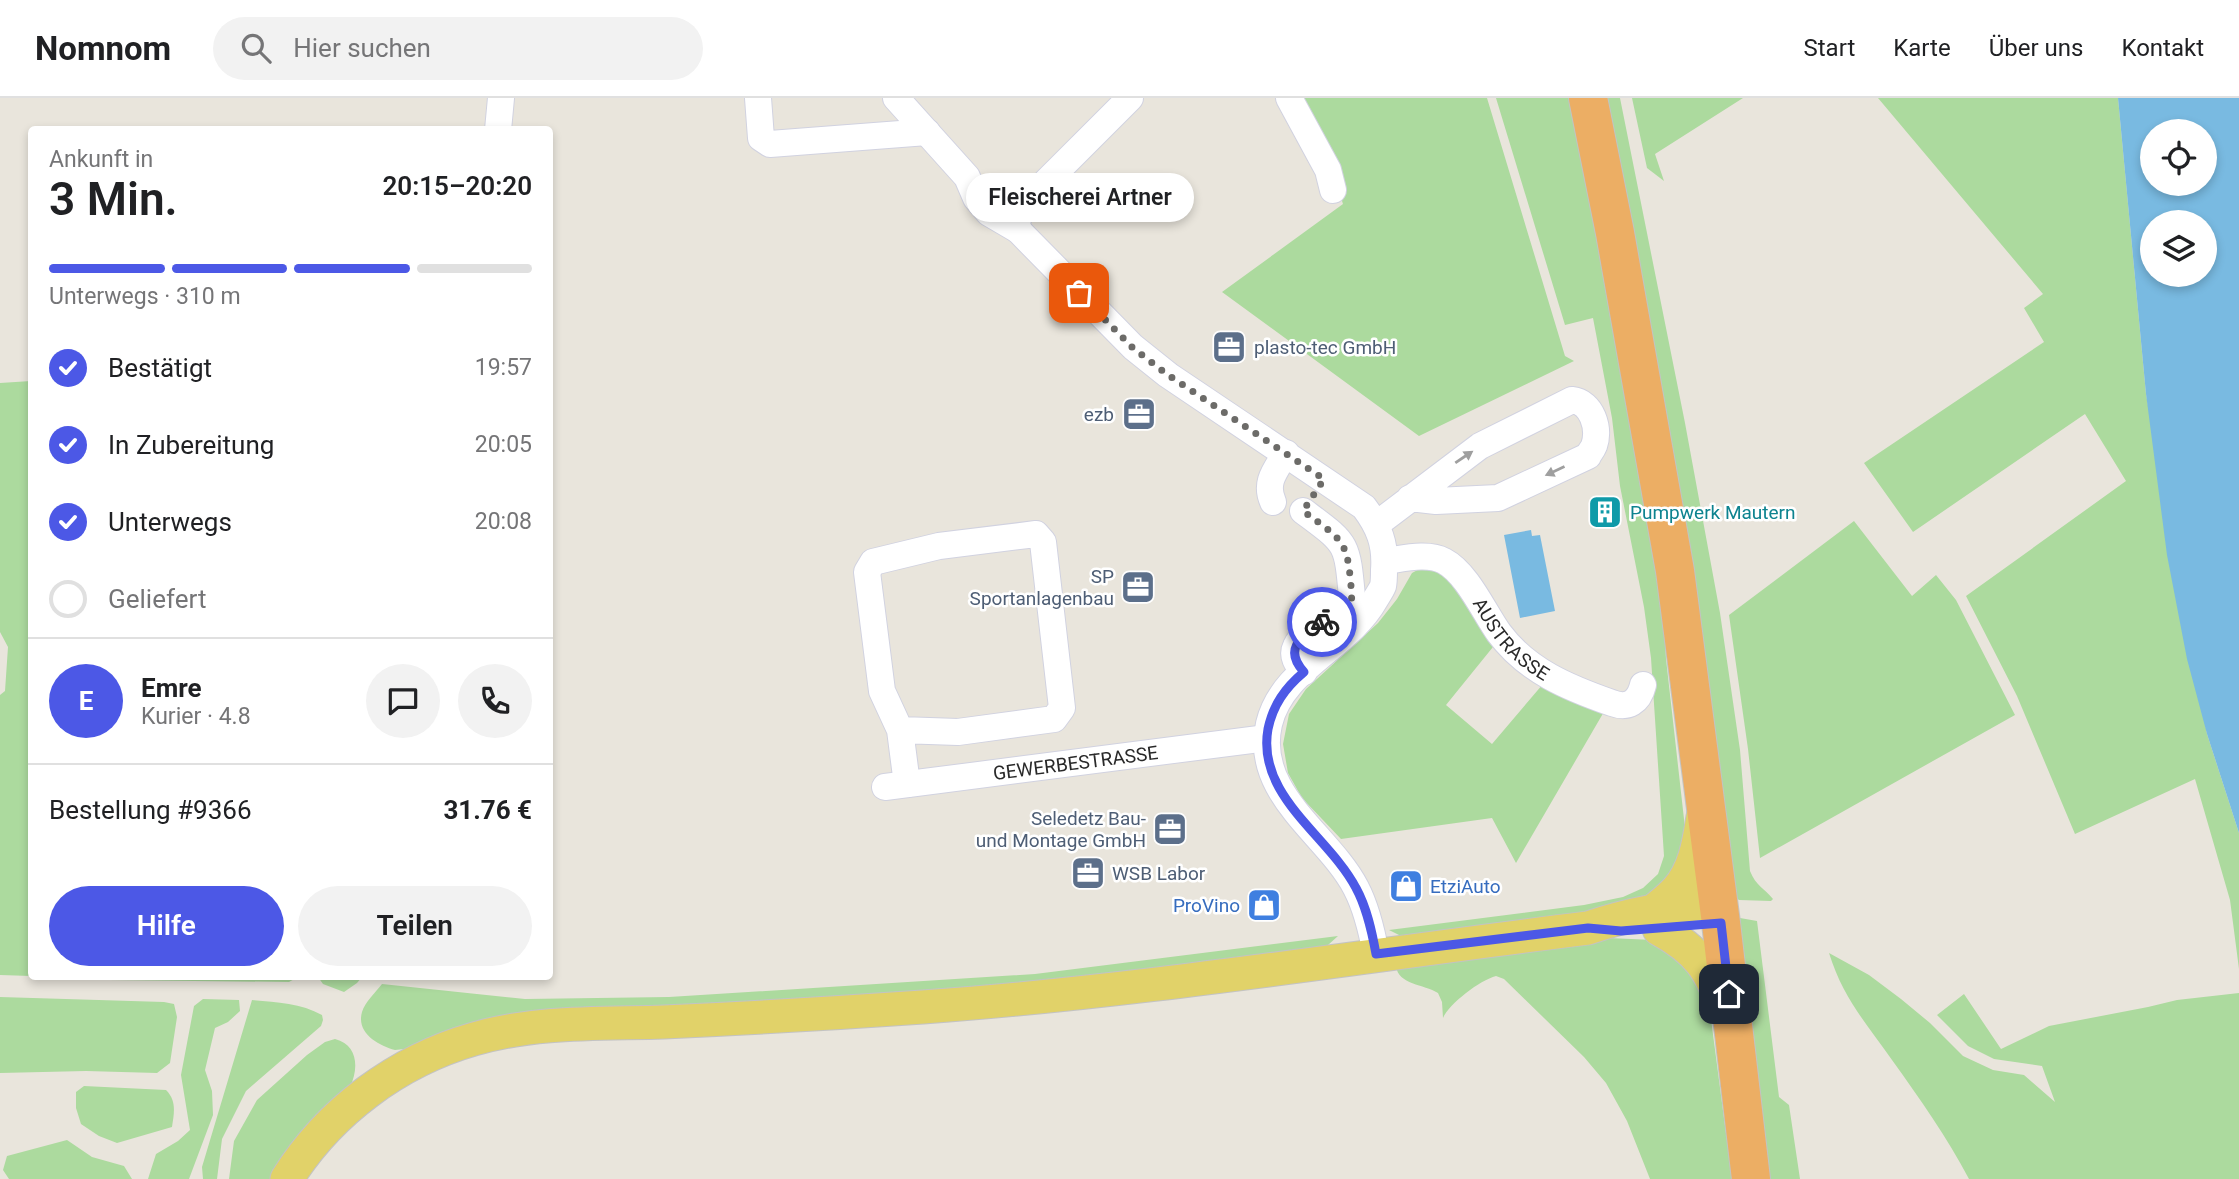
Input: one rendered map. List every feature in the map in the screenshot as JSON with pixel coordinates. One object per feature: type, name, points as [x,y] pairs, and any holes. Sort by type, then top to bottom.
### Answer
[{"type":"highway","points":[[1588,98],[1615,233],[1675,571],[1751,1179]]},
{"type":"main road","points":[[1657,919],[1690,871],[1699,842],[1705,800]]},
{"type":"main road","points":[[287,1179],[299,1159],[329,1125],[360,1097],[385,1079],[427,1056],[475,1038],[534,1027],[818,1014],[985,1002],[1217,976],[1588,928],[1621,931],[1657,919],[1719,912]]},
{"type":"main road","points":[[1657,919],[1700,958],[1718,991],[1735,1042]]},
{"type":"street","points":[[498,126],[501,98]]},
{"type":"street","points":[[758,98],[761,138],[769,144],[928,132]]},
{"type":"street","points":[[1018,230],[1017,221],[1025,203],[1130,98]]},
{"type":"street","points":[[1289,98],[1328,170],[1333,190]]},
{"type":"street","points":[[902,100],[967,177],[976,198],[989,213],[1018,230],[1133,348],[1193,392],[1364,507],[1377,524],[1385,561],[1383,587],[1369,611],[1351,632],[1282,694],[1274,708],[1267,738],[1272,775],[1298,815],[1329,850],[1356,887],[1367,915],[1376,954]]},
{"type":"street","points":[[1377,524],[1410,498],[1480,446],[1572,400],[1581,401],[1590,408],[1594,446],[1588,456],[1498,498],[1436,501],[1410,498]]},
{"type":"street","points":[[1286,453],[1271,478],[1268,492],[1287,508],[1335,535],[1344,545],[1349,558],[1352,597],[1350,602],[1304,635],[1296,644],[1294,655],[1304,672]]},
{"type":"street","points":[[1287,508],[1324,479]]},
{"type":"street","points":[[1036,534],[1043,542],[1062,708],[1054,719],[958,732],[900,730],[882,691],[867,572],[873,562],[939,546],[1036,534]]},
{"type":"street","name":"AUSTRASSE","points":[[1385,561],[1432,557],[1444,561],[1458,573],[1513,649],[1541,673],[1571,689],[1620,706],[1639,699],[1643,685]]},
{"type":"street","name":"GEWERBESTRASSE","points":[[900,730],[896,786],[1267,738]]},
{"type":"green space","points":[[1293,98],[1487,98],[1565,356],[1574,361],[1419,436],[1222,292],[1343,204],[1334,176]]},
{"type":"green space","points":[[1496,98],[1577,98],[1661,577],[1666,659],[1685,849],[1671,885],[1625,908],[1409,936],[1399,935],[1389,930],[1584,905],[1623,897],[1643,888],[1658,874],[1664,856],[1651,658],[1593,318],[1565,325]]},
{"type":"green space","points":[[1600,98],[1620,98],[1720,613],[1740,750],[1750,871],[1773,899],[1771,901],[1739,900],[1735,897]]},
{"type":"green space","points":[[1632,98],[1743,98],[1655,154],[1664,181],[1647,168]]},
{"type":"green space","points":[[1878,98],[2118,98],[2146,394],[2207,734],[2239,833],[2239,969],[2230,900],[2195,779],[2075,834],[2017,696],[1966,596],[2126,481],[2085,414],[1913,532],[1864,463],[2044,342],[2024,308],[2043,294]]},
{"type":"green space","points":[[28,381],[28,976],[0,975],[0,695],[5,691],[8,647],[0,632],[0,383]]},
{"type":"green space","points":[[1854,521],[1912,596],[1936,575],[1956,600],[2015,715],[1760,858],[1729,615]]},
{"type":"green space","points":[[1423,567],[1440,570],[1497,642],[1446,705],[1492,744],[1543,684],[1605,710],[1516,863],[1492,818],[1341,839],[1302,798],[1288,773],[1283,744],[1289,714],[1306,689],[1378,623],[1397,599],[1412,573]]},
{"type":"green space","points":[[1740,918],[1757,921],[1779,1097],[1789,1105],[1800,1179],[1767,1179]]},
{"type":"green space","points":[[1338,936],[1328,945],[1313,951],[395,1050],[370,1037],[362,1026],[361,1019],[366,1005],[382,984],[525,999],[669,997],[1035,974]]},
{"type":"green space","points":[[1609,938],[1653,940],[1677,947],[1709,1004],[1732,1179],[1650,1179],[1627,1121],[1606,1083],[1584,1057],[1504,979],[1496,976],[1474,987],[1446,1012],[1443,1018],[1442,1002],[1438,993],[1406,981],[1396,966]]},
{"type":"green space","points":[[1829,953],[1869,975],[1901,999],[1963,1056],[1993,1070],[2024,1075],[2055,1102],[2042,1066],[1994,1059],[1968,1046],[1937,1015],[1964,994],[2001,1049],[2049,1026],[2177,1000],[2239,993],[2239,1179],[1969,1179],[1933,1118],[1856,1010],[1841,984]]},
{"type":"green space","points":[[110,980],[293,980],[289,982]]},
{"type":"green space","points":[[320,980],[360,980],[344,992],[323,984]]},
{"type":"green space","points":[[0,997],[174,1004],[177,1017],[170,1063],[157,1073],[0,1073]]},
{"type":"green space","points":[[203,999],[239,1000],[240,1011],[228,1022],[215,1028],[205,1070],[212,1091],[213,1115],[189,1179],[148,1179],[156,1154],[190,1130],[181,1075],[194,1006]]},
{"type":"green space","points":[[252,1000],[305,1008],[322,1015],[323,1020],[321,1026],[246,1091],[222,1139],[217,1179],[203,1179],[202,1167]]},
{"type":"green space","points":[[335,1039],[348,1046],[354,1058],[355,1072],[350,1087],[271,1179],[229,1179],[234,1141],[257,1100],[307,1055],[325,1042]]},
{"type":"green space","points":[[84,1086],[166,1090],[173,1103],[172,1127],[117,1143],[99,1136],[81,1124],[76,1108],[76,1092]]},
{"type":"green space","points":[[67,1140],[92,1157],[124,1166],[132,1179],[9,1179],[3,1170],[7,1156]]},
{"type":"water","points":[[2118,98],[2239,98],[2239,833],[2207,734],[2187,659],[2167,555],[2146,394]]},
{"type":"water","points":[[1531,530],[1532,536],[1540,535],[1555,611],[1520,618],[1504,535]]},
{"type":"way so far","points":[[1079,293],[1133,348],[1168,375],[1324,479],[1303,511],[1344,545],[1349,558],[1352,597],[1350,602],[1322,622]]},
{"type":"place","name":"Fleischerei Artner","points":[[1079,293]]},
{"type":"place","name":"plasto-tec GmbH","points":[[1229,347]]},
{"type":"place","name":"ezb","points":[[1139,414]]},
{"type":"place","name":"Pumpwerk Mautern","points":[[1605,512]]},
{"type":"place","name":"SP Sportanlagenbau","points":[[1138,587]]},
{"type":"place","name":"Seledetz Bau- und Montage GmbH","points":[[1170,829]]},
{"type":"place","name":"WSB Labor","points":[[1088,873]]},
{"type":"place","name":"EtziAuto","points":[[1406,886]]},
{"type":"place","name":"ProVino","points":[[1264,905]]},
{"type":"route","points":[[1322,622],[1296,644],[1294,655],[1304,672],[1282,694],[1274,708],[1267,738],[1268,759],[1272,775],[1288,802],[1356,887],[1367,915],[1376,954],[1588,928],[1621,931],[1721,923],[1729,994]]}]
